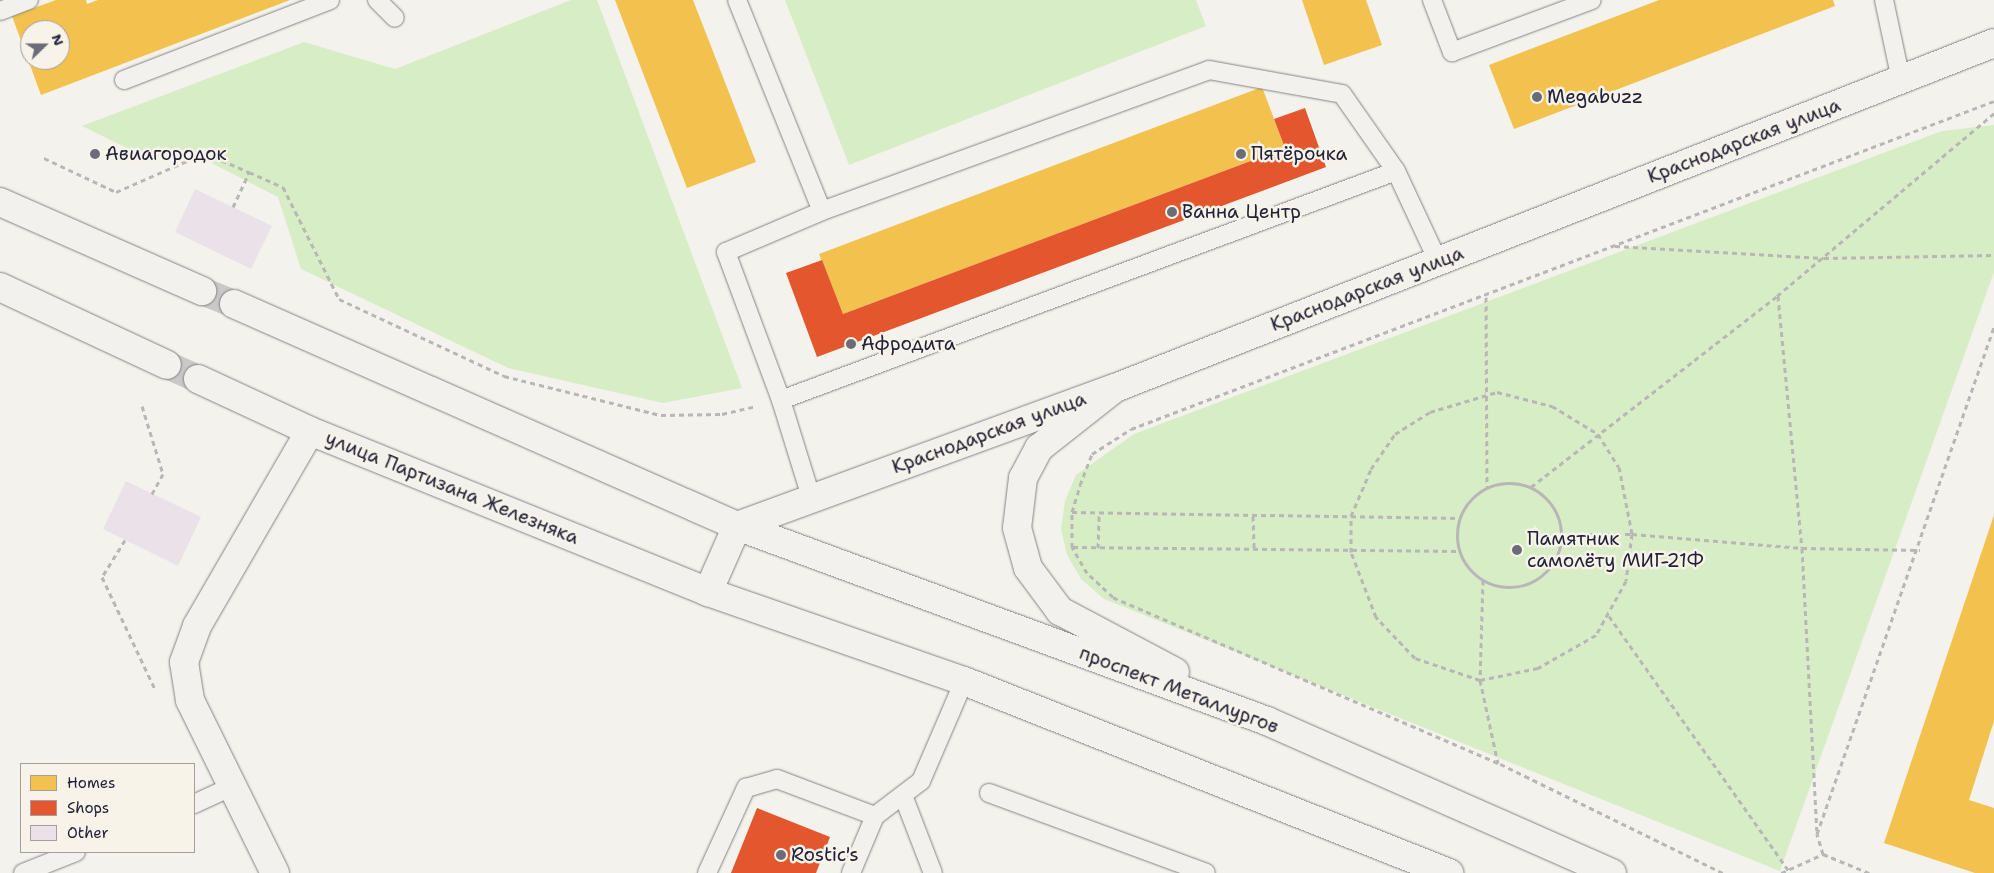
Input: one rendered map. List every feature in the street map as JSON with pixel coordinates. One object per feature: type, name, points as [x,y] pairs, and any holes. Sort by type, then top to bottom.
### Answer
[{"type":"main road","name":"Краснодарская улица","points":[[737,526],[811,497],[1115,388],[1994,43]]},
{"type":"main road","points":[[0,202],[202,290]]},
{"type":"main road","points":[[0,288],[167,365]]},
{"type":"main road","points":[[234,304],[737,526],[708,592],[964,681],[1413,866],[1449,873]]},
{"type":"main road","name":"улица Партизана Железняка","points":[[198,379],[310,431],[708,592]]},
{"type":"main road","points":[[1115,388],[1039,448],[1023,478],[1017,528],[1028,568],[1060,611],[1267,721]]},
{"type":"main road","points":[[275,873],[190,700],[184,662],[197,626],[310,431]]},
{"type":"main road","name":"проспект Металлургов","points":[[737,526],[1267,721],[1612,873]]},
{"type":"lane","points":[[0,11],[29,0]]},
{"type":"lane","points":[[124,80],[330,0]]},
{"type":"lane","points":[[377,0],[395,18]]},
{"type":"lane","points":[[737,0],[822,210]]},
{"type":"lane","points":[[1432,0],[1452,52],[1592,0]]},
{"type":"lane","points":[[1884,0],[1901,80]]},
{"type":"lane","points":[[811,497],[781,400],[726,252],[822,210],[1209,70],[1342,94],[1396,171],[1438,261]]},
{"type":"lane","points":[[781,400],[1396,171]]},
{"type":"lane","points":[[851,873],[875,816],[904,798],[921,780],[964,681]]},
{"type":"lane","points":[[707,873],[746,788],[777,779],[875,816]]},
{"type":"lane","points":[[195,804],[233,786]]},
{"type":"lane","points":[[990,793],[1206,873]]},
{"type":"lane","points":[[904,798],[933,873]]},
{"type":"lane","points":[[23,873],[73,853]]},
{"type":"path","points":[[1723,873],[1498,762],[1113,597],[1087,573],[1072,547],[1072,512],[1092,454],[1131,429],[1486,297],[1612,246],[1994,101]]},
{"type":"path","points":[[1532,487],[1778,296],[1994,113]]},
{"type":"path","points":[[44,158],[116,192],[206,153],[283,187],[339,299],[504,376],[661,415],[722,414],[781,400]]},
{"type":"path","points":[[233,207],[249,172]]},
{"type":"path","points":[[1612,246],[1824,258],[1994,255]]},
{"type":"path","points":[[1778,296],[1802,548],[1817,834],[1823,854]]},
{"type":"path","points":[[1486,297],[1484,394],[1487,487]]},
{"type":"path","points":[[1817,834],[1920,550],[1994,327]]},
{"type":"path","points":[[1484,394],[1535,399],[1598,434],[1619,467],[1632,534],[1626,581],[1609,616],[1596,636],[1538,668],[1480,680],[1415,658],[1394,639],[1376,617],[1351,552],[1350,516],[1371,469],[1396,434],[1430,412],[1484,394]]},
{"type":"path","points":[[142,406],[162,474],[152,494]]},
{"type":"path","points":[[1517,483],[1532,487],[1553,506],[1562,534],[1553,564],[1542,576],[1514,588],[1483,580],[1459,550],[1460,518],[1475,495],[1487,487],[1517,483]]},
{"type":"path","points":[[1072,512],[1460,518]]},
{"type":"path","points":[[1098,548],[1099,512]]},
{"type":"path","points":[[1253,516],[1254,550]]},
{"type":"path","points":[[1562,534],[1632,534],[1802,548],[1920,550]]},
{"type":"path","points":[[125,540],[102,577],[156,693]]},
{"type":"path","points":[[1072,547],[1351,552],[1459,550]]},
{"type":"path","points":[[1483,580],[1480,680],[1498,762]]},
{"type":"path","points":[[1609,616],[1788,870]]},
{"type":"path","points":[[1782,873],[1823,854],[1869,873]]},
{"type":"green space","points":[[571,0],[597,0],[742,388],[663,403],[508,368],[301,269],[278,197],[194,154],[145,157],[82,126],[304,42],[395,69]]},
{"type":"green space","points":[[785,0],[1196,0],[1206,26],[849,165]]},
{"type":"green space","points":[[1994,125],[1994,272],[1780,871],[1104,599],[1081,579],[1067,555],[1061,529],[1065,501],[1076,475],[1134,434],[1942,131]]},
{"type":"building: Homes","points":[[56,0],[86,0],[87,4],[98,0],[290,0],[41,95],[32,70],[70,70],[70,20],[20,20],[20,38],[12,16]]},
{"type":"building: Homes","points":[[615,0],[693,0],[756,162],[687,188]]},
{"type":"building: Homes","points":[[1302,0],[1366,0],[1382,45],[1324,65]]},
{"type":"building: Homes","points":[[1659,0],[1833,0],[1835,6],[1514,129],[1489,65]]},
{"type":"building: Homes","points":[[1262,87],[1285,148],[843,314],[819,254]]},
{"type":"building: Homes","points":[[1994,515],[1994,721],[1969,800],[1994,808],[1994,873],[1975,873],[1884,843]]},
{"type":"building: Shops","points":[[1305,108],[1326,167],[817,357],[786,273],[822,260],[843,314],[1285,148],[1274,119]]},
{"type":"building: Shops","name":"Rostic's","points":[[757,808],[830,837],[816,873],[731,873]]},
{"type":"building: Other","points":[[195,189],[272,226],[251,269],[175,232]]},
{"type":"building: Other","points":[[126,481],[201,517],[178,566],[103,529]]},
{"type":"tunnel","points":[[202,291],[234,304]]},
{"type":"tunnel","points":[[167,365],[198,379]]},
{"type":"place","name":"Megabuzz","points":[[1537,97]]},
{"type":"place","name":"Авиагородок","points":[[95,154]]},
{"type":"place","name":"Пятёрочка","points":[[1241,154]]},
{"type":"place","name":"Ванна Центр","points":[[1172,212]]},
{"type":"place","name":"Афродита","points":[[851,344]]},
{"type":"place","name":"Памятник самолёту МИГ-21Ф","points":[[1517,550]]},
{"type":"place","name":"Rostic's","points":[[781,855]]}]
